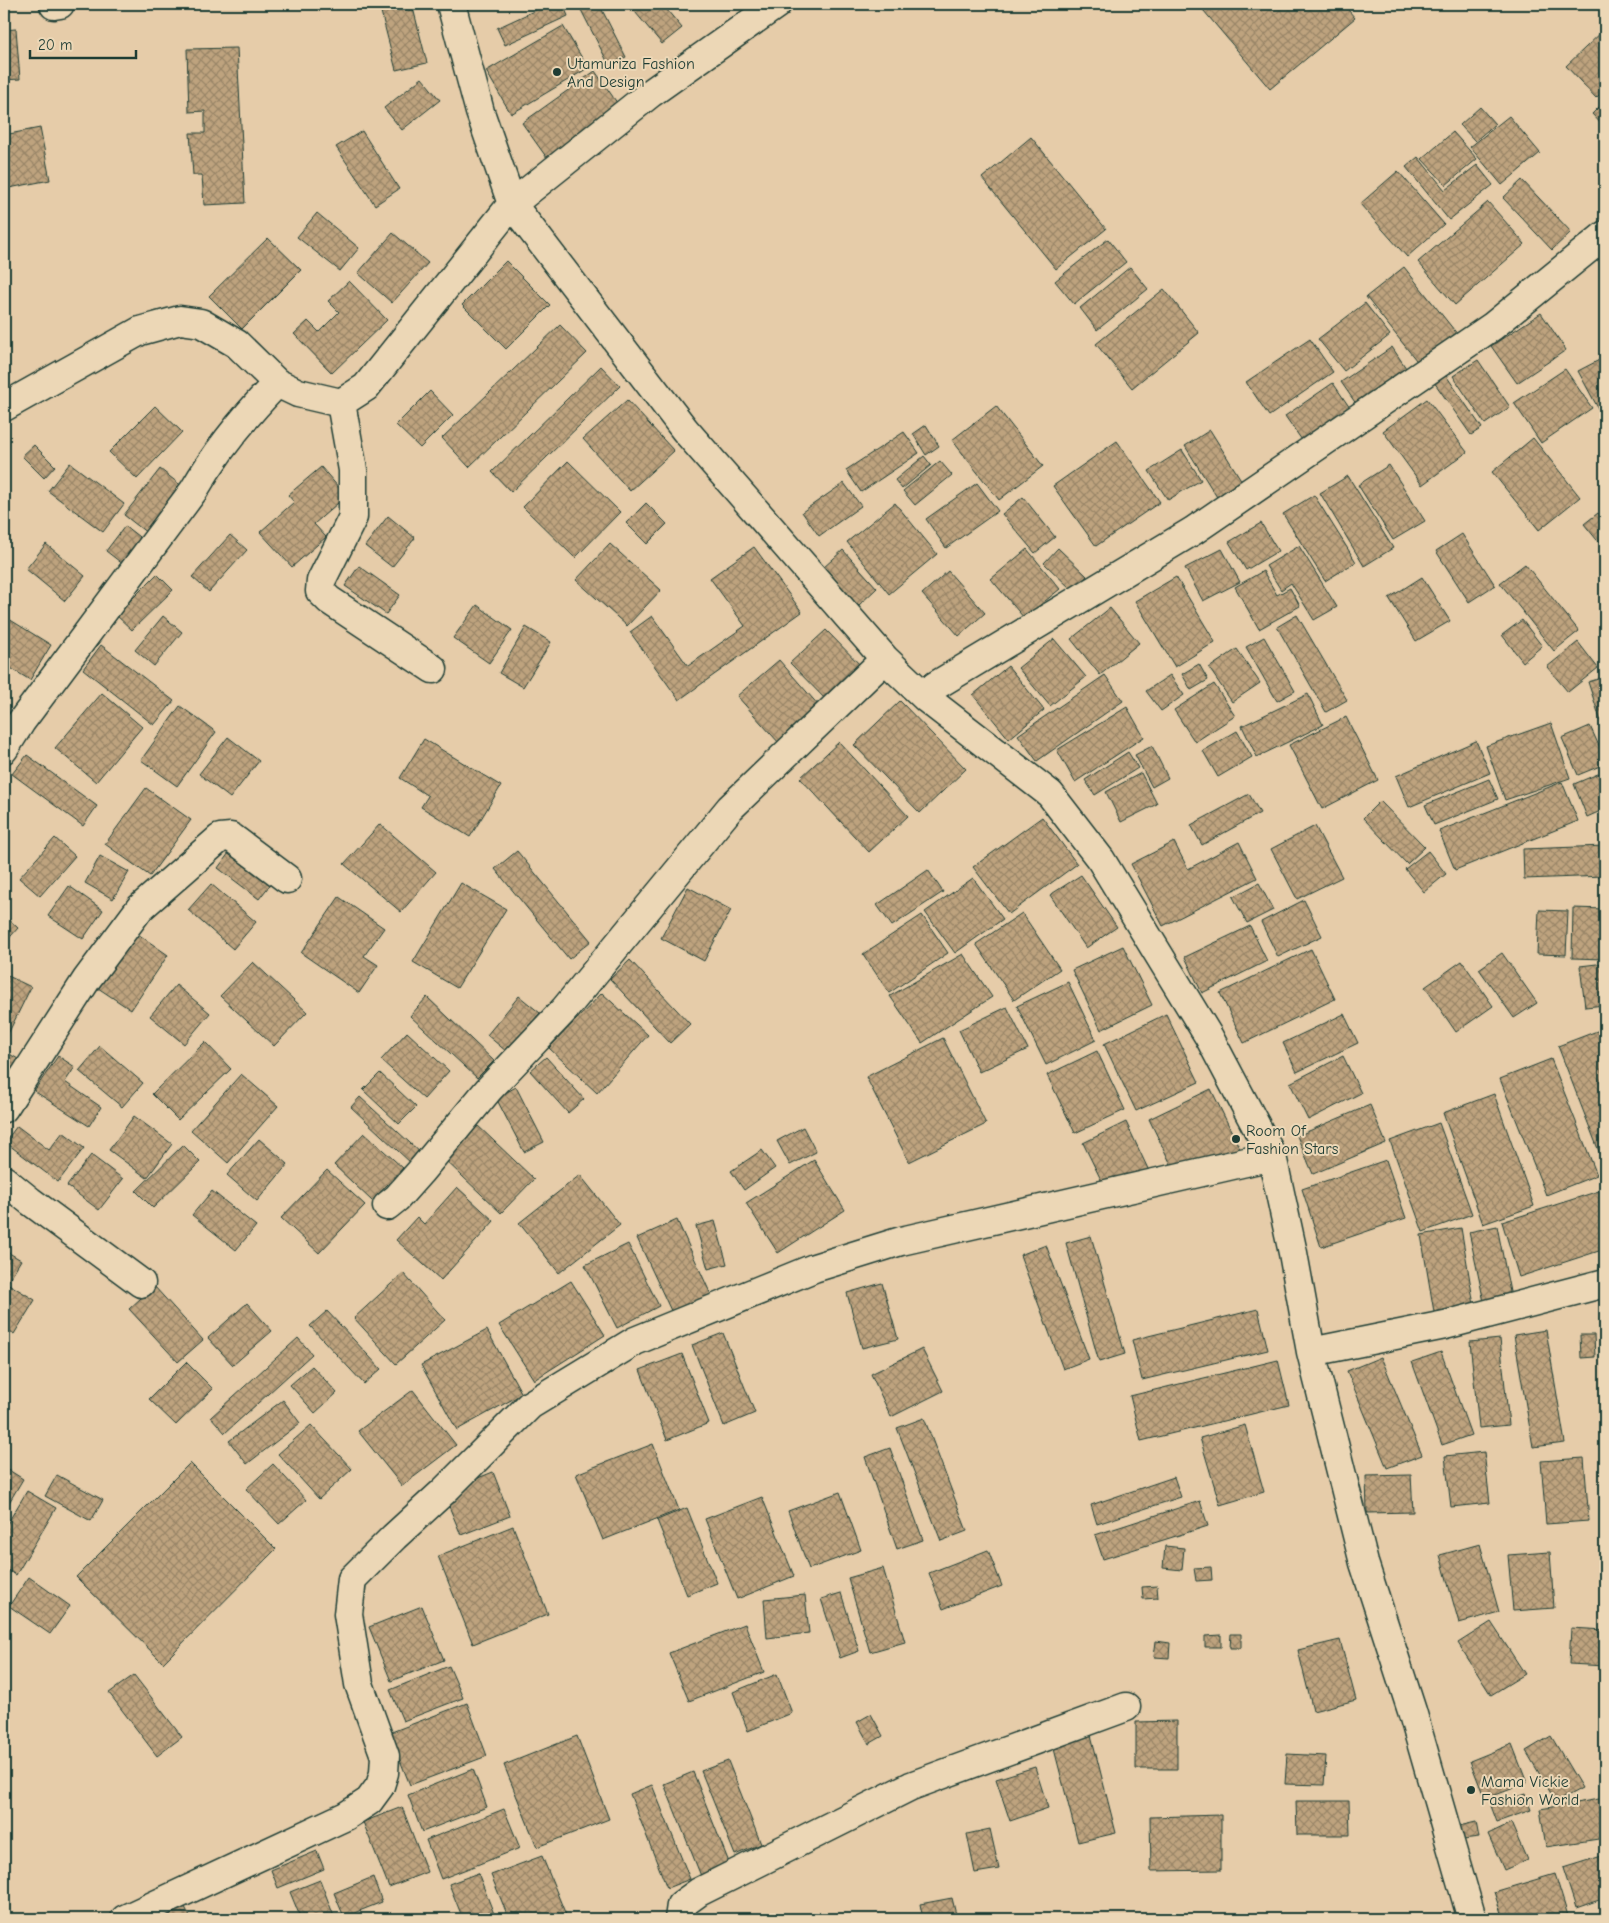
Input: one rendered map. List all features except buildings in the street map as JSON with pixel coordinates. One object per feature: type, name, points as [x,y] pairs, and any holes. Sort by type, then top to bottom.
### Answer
[{"type":"street","points":[[451,4],[480,112],[512,204],[685,430],[884,659],[927,699],[1050,794],[1101,860],[1209,1037],[1272,1156],[1293,1253],[1311,1352],[1364,1563],[1412,1711],[1472,1919]]},
{"type":"street","points":[[4,407],[140,331],[180,320],[201,323],[236,344],[277,383],[298,393],[342,402],[366,388],[512,204],[650,93],[777,4]]},
{"type":"street","points":[[927,699],[935,686],[1193,531],[1341,430],[1493,326],[1605,236]]},
{"type":"street","points":[[4,749],[21,722],[194,490],[209,463],[252,409],[277,383]]},
{"type":"street","points":[[342,402],[353,470],[353,517],[321,581],[320,591],[329,600],[433,669]]},
{"type":"street","points":[[387,1206],[403,1192],[489,1089],[564,1010],[730,808],[884,659]]},
{"type":"street","points":[[4,1108],[87,979],[140,908],[220,838],[231,837],[287,879]]},
{"type":"street","points":[[125,1919],[346,1816],[369,1801],[380,1786],[384,1773],[384,1756],[359,1684],[348,1614],[352,1579],[530,1405],[635,1341],[814,1268],[901,1241],[1272,1156]]},
{"type":"street","points":[[4,1180],[141,1283]]},
{"type":"street","points":[[1311,1352],[1445,1325],[1605,1284]]},
{"type":"street","points":[[679,1919],[680,1905],[699,1892],[911,1786],[1126,1706]]},
{"type":"place","name":"Utamuriza Fashion And Design","points":[[557,72]]},
{"type":"place","name":"Room Of Fashion Stars","points":[[1236,1139]]},
{"type":"place","name":"Mama Vickie Fashion World","points":[[1471,1790]]}]
